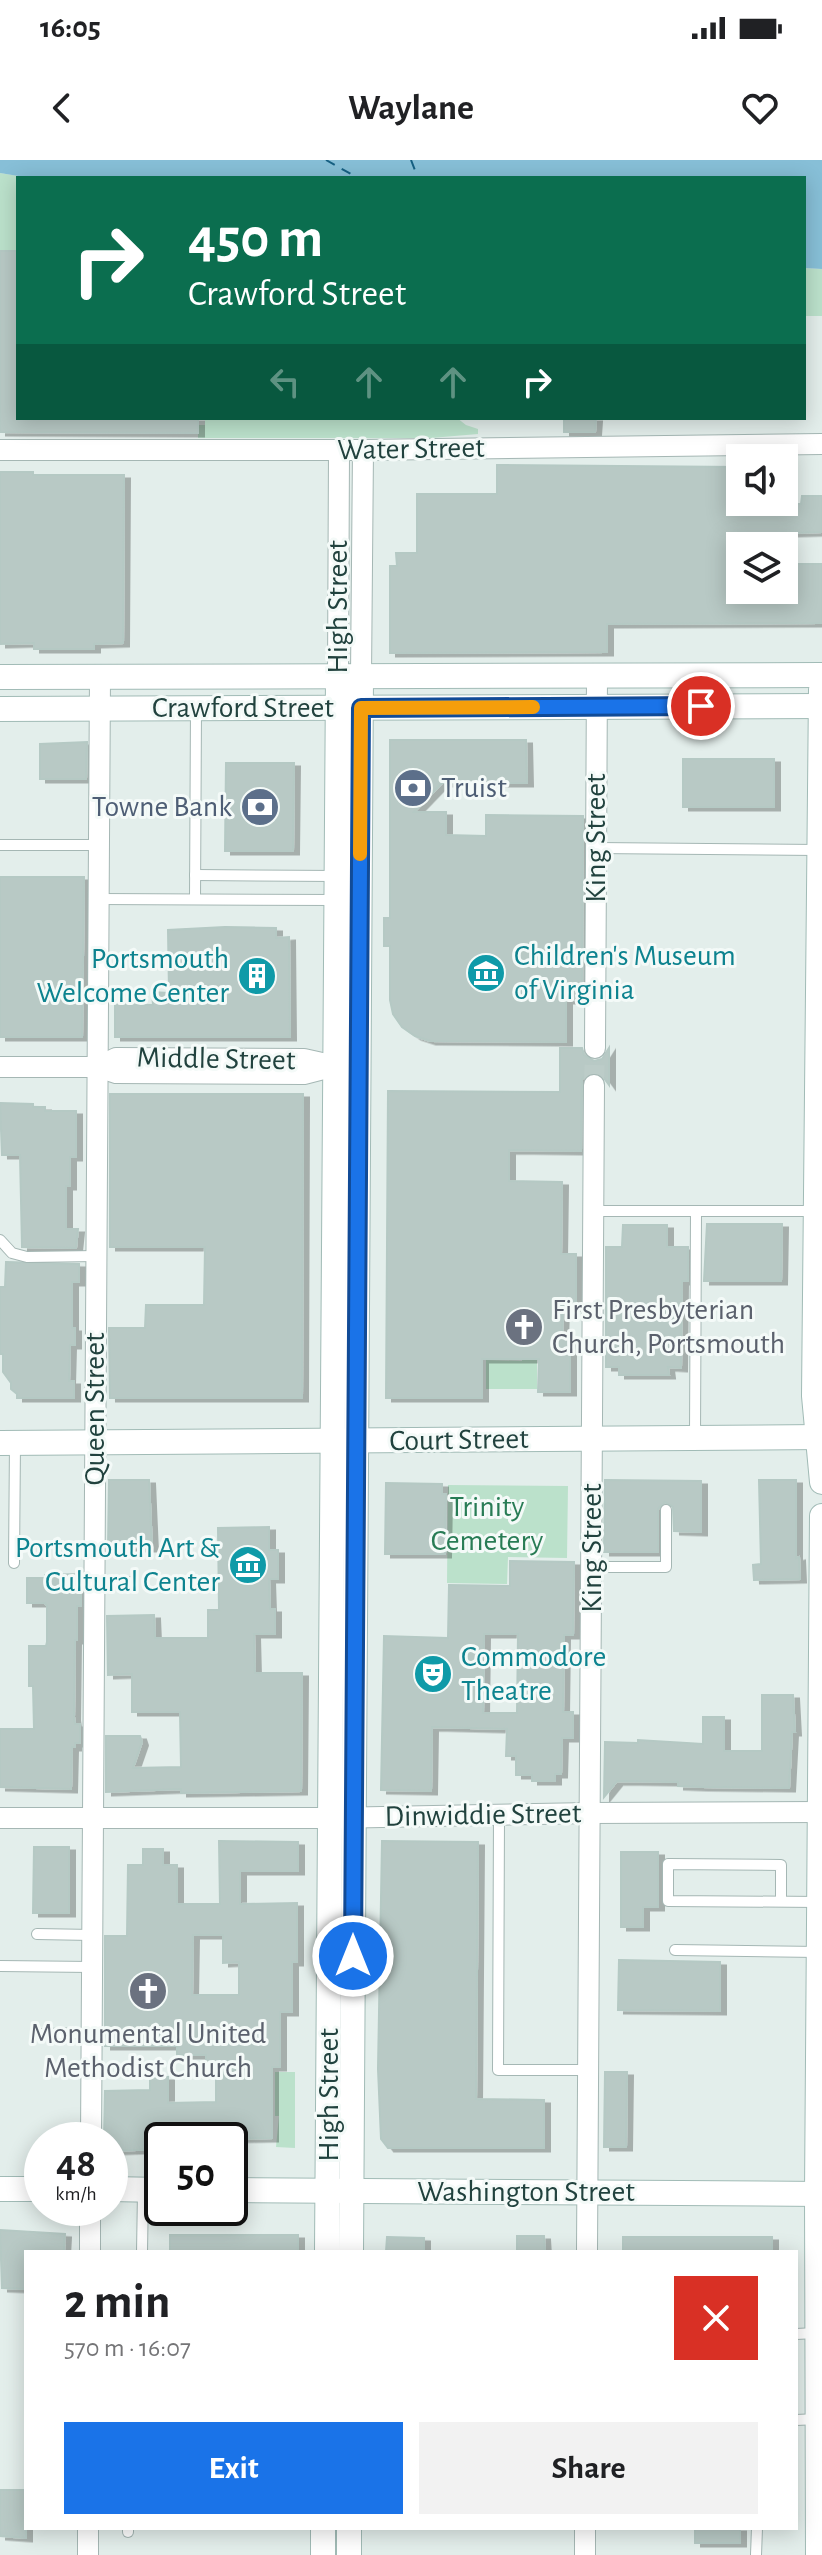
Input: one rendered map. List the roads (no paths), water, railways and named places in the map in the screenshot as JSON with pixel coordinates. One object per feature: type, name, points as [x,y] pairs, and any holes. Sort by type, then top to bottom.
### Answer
[{"type":"main road","name":"Crawford Street","points":[[0,677],[821,675]]},
{"type":"main road","points":[[821,675],[820,1059],[814,1396],[822,1482]]},
{"type":"main road","name":"High Street","points":[[349,677],[340,2191],[351,2250]]},
{"type":"main road","name":"Crawford Street","points":[[0,709],[821,706]]},
{"type":"main road","name":"High Street","points":[[347,1066],[336,888],[349,708]]},
{"type":"main road","name":"Court Street","points":[[7,1443],[820,1437]]},
{"type":"main road","points":[[818,2555],[807,2420],[807,2334],[820,2194],[818,1952],[822,1516]]},
{"type":"main road","points":[[0,2189],[24,2189]]},
{"type":"main road","name":"Washington Street","points":[[248,2190],[820,2194]]},
{"type":"main road","name":"High Street","points":[[327,2250],[340,2191]]},
{"type":"main road","points":[[323,2530],[323,2555]]},
{"type":"main road","points":[[349,2530],[349,2555]]},
{"type":"street","name":"Water Street","points":[[0,450],[363,450],[822,444]]},
{"type":"street","name":"High Street","points":[[339,450],[349,677]]},
{"type":"street","name":"High Street","points":[[349,677],[363,450]]},
{"type":"street","name":"King Street","points":[[595,1048],[597,676]]},
{"type":"street","name":"Queen Street","points":[[91,2122],[100,677]]},
{"type":"street","name":"Middle Street","points":[[0,1067],[98,1067],[116,1073],[304,1074],[347,1066]]},
{"type":"street","name":"King Street","points":[[587,2250],[594,1085]]},
{"type":"street","name":"Dinwiddie Street","points":[[0,1818],[342,1818],[821,1812]]},
{"type":"street","points":[[90,2226],[90,2250]]},
{"type":"street","points":[[88,2530],[88,2555]]},
{"type":"street","points":[[585,2530],[585,2555]]},
{"type":"lane","points":[[195,899],[196,708]]},
{"type":"lane","points":[[0,845],[99,845]]},
{"type":"lane","points":[[596,848],[819,850]]},
{"type":"lane","points":[[195,875],[336,888]]},
{"type":"lane","points":[[99,899],[195,899],[336,888]]},
{"type":"lane","points":[[594,1211],[696,1211],[818,1217]]},
{"type":"lane","points":[[695,1438],[696,1211]]},
{"type":"lane","points":[[0,1240],[12,1253],[27,1257],[96,1256]]},
{"type":"lane","points":[[7,1443],[14,1563]]},
{"type":"lane","points":[[592,1567],[666,1567],[666,1510]]},
{"type":"lane","points":[[94,1582],[129,1582]]},
{"type":"lane","points":[[499,1815],[498,2070],[588,2070]]},
{"type":"lane","points":[[781,1900],[781,1865],[668,1864],[668,1901],[819,1902]]},
{"type":"lane","points":[[37,1934],[92,1935]]},
{"type":"lane","points":[[675,1950],[818,1952]]},
{"type":"lane","points":[[0,1966],[92,1967]]},
{"type":"lane","points":[[43,2034],[91,2033]]},
{"type":"lane","points":[[142,2250],[146,2226]]},
{"type":"lane","points":[[756,2555],[757,2530]]},
{"type":"water","points":[[0,160],[822,160],[822,269],[806,268],[806,176],[18,176],[0,173]]},
{"type":"tunnel","points":[[594,1085],[595,1048]]},
{"type":"place","name":"Truist","points":[[413,788]]},
{"type":"place","name":"Towne Bank","points":[[260,807]]},
{"type":"place","name":"Children's Museum of Virginia","points":[[486,973]]},
{"type":"place","name":"Portsmouth Welcome Center","points":[[257,976]]},
{"type":"place","name":"First Presbyterian Church, Portsmouth","points":[[524,1327]]},
{"type":"place","name":"Portsmouth Art & Cultural Center","points":[[248,1565]]},
{"type":"place","name":"Commodore Theatre","points":[[433,1674]]},
{"type":"place","name":"Monumental United Methodist Church","points":[[148,1991]]},
{"type":"park label","name":"Trinity Cemetery","points":[[487,1524]]}]
